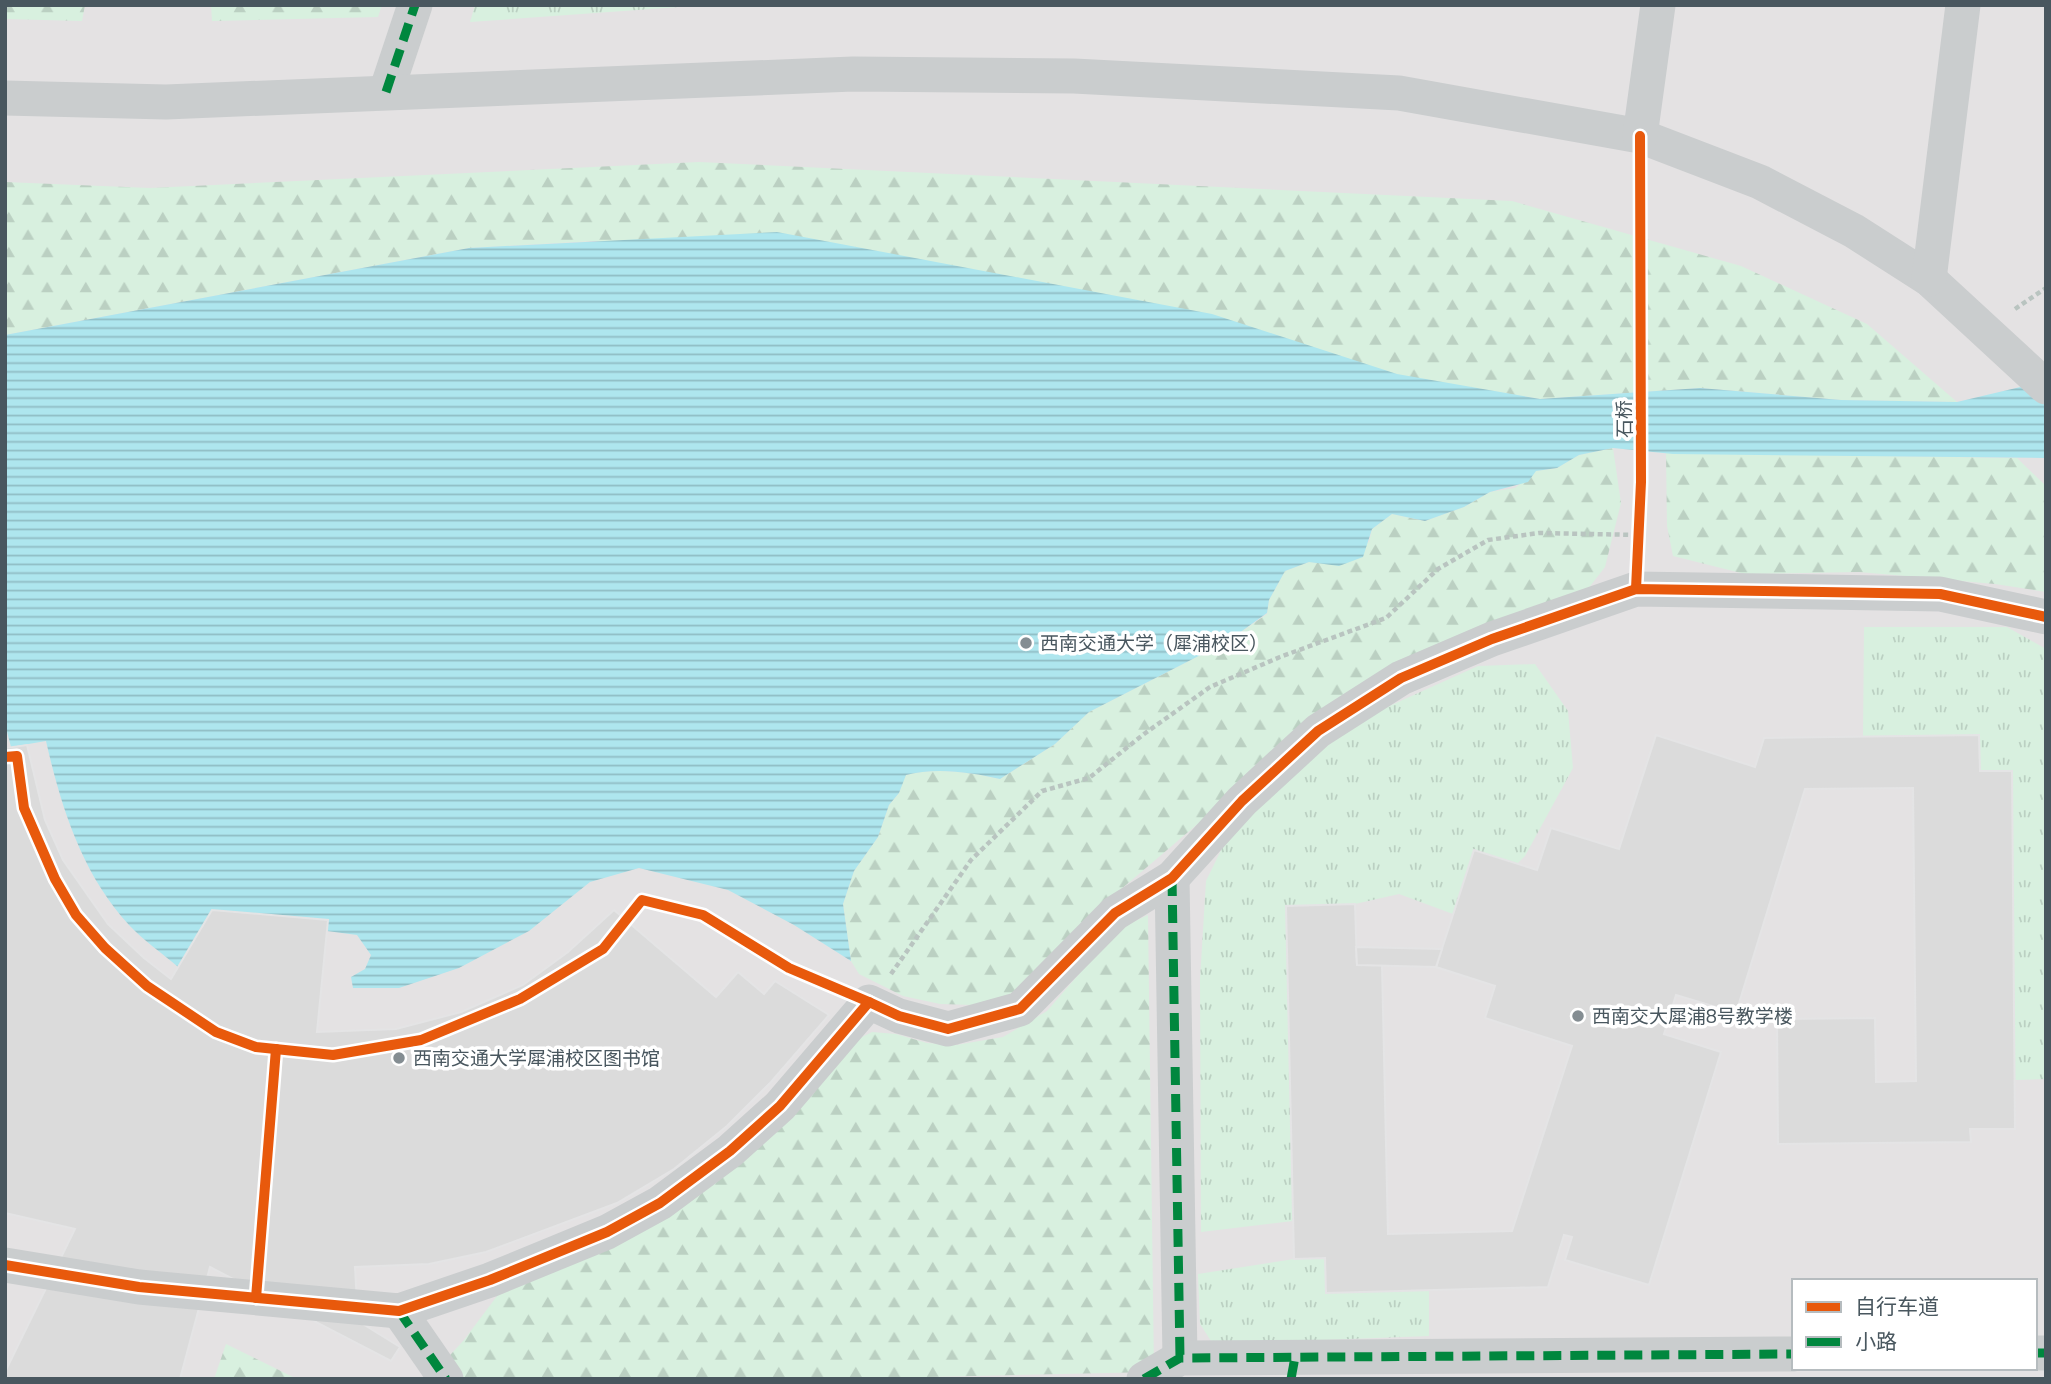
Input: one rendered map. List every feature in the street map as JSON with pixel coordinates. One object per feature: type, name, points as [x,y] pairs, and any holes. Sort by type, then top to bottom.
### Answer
[{"type":"street","points":[[386,92],[415,5]]},
{"type":"street","points":[[1640,136],[1658,5]]},
{"type":"street","points":[[1929,279],[1963,5]]},
{"type":"street","points":[[5,98],[166,102],[853,74],[1074,76],[1399,93],[1640,136],[1760,182],[1854,231],[1929,279],[2046,387]]},
{"type":"street","points":[[5,1265],[139,1287],[399,1311],[490,1280],[607,1232],[660,1203],[730,1151],[780,1106],[869,1002],[899,1016],[948,1029],[1020,1009],[1115,913],[1172,878],[1242,801],[1318,731],[1402,678],[1492,639],[1636,589],[1940,594],[2046,617]]},
{"type":"street","points":[[1172,878],[1180,1358]]},
{"type":"street","points":[[399,1311],[446,1379]]},
{"type":"street","points":[[1144,1379],[1180,1358],[1293,1368],[1792,1354]]},
{"type":"path","points":[[1636,589],[1640,522]]},
{"type":"path","points":[[869,1002],[909,951],[971,859],[1042,791],[1089,778],[1144,734],[1210,687],[1280,657],[1386,618],[1438,569],[1488,540],[1539,533],[1639,535]]},
{"type":"shaded area","name":"西南交通大学（犀浦校区）","points":[[5,5],[2046,5],[2046,1379],[5,1379]]},
{"type":"green space","points":[[5,5],[85,5],[82,21],[5,19]]},
{"type":"green space","points":[[211,5],[382,5],[378,17],[212,21]]},
{"type":"green space","points":[[475,5],[707,5],[470,22]]},
{"type":"green space","points":[[699,162],[1512,201],[1741,266],[1867,324],[1957,402],[1841,400],[1700,388],[1540,399],[595,241],[469,248],[5,335],[5,182],[150,188]]},
{"type":"green space","points":[[1613,448],[1621,503],[1605,567],[1584,594],[1555,605],[1221,804],[1099,908],[1025,984],[1008,995],[973,1005],[940,1004],[903,996],[859,974],[851,961],[843,904],[854,871],[878,837],[889,805],[899,793],[905,775],[953,771],[1000,779],[1055,744],[1089,712],[1228,641],[1267,614],[1269,600],[1285,571],[1309,562],[1323,563],[1369,542],[1372,529],[1392,514],[1425,521],[1464,507],[1490,492],[1515,488],[1536,471],[1557,468],[1579,455]]},
{"type":"green space","points":[[1666,453],[2017,458],[2046,486],[2046,592],[1995,584],[1859,572],[1745,574],[1673,556],[1667,526]]},
{"type":"green space","points":[[1864,627],[2007,627],[2046,649],[2046,1079],[2015,1080],[2012,771],[1980,771],[1979,735],[1863,736]]},
{"type":"green space","points":[[1535,664],[1568,711],[1573,768],[1525,856],[1517,864],[1474,850],[1453,914],[1399,894],[1355,904],[1286,906],[1293,1221],[1201,1232],[1200,979],[1206,881],[1225,842],[1284,779],[1365,717],[1478,666]]},
{"type":"green space","points":[[1148,915],[1154,1372],[839,1379],[428,1379],[464,1340],[503,1288],[592,1252],[844,1046],[872,1032],[896,1034],[927,1043],[956,1045],[1003,1037],[1047,1011],[1118,929]]},
{"type":"green space","points":[[1325,1258],[1429,1290],[1429,1336],[1213,1344],[1200,1324],[1198,1274],[1294,1259]]},
{"type":"green space","points":[[226,1344],[295,1378],[298,1379],[214,1379]]},
{"type":"water","points":[[777,232],[1212,314],[1397,374],[1540,399],[1700,388],[1841,400],[1957,402],[2046,381],[2046,458],[1673,454],[1613,448],[1579,455],[1557,468],[1536,471],[1528,482],[1490,492],[1464,507],[1425,521],[1392,514],[1372,529],[1363,557],[1339,566],[1309,562],[1285,571],[1269,600],[1267,613],[1228,641],[1089,712],[1055,744],[1000,779],[953,771],[906,775],[899,793],[889,805],[878,837],[854,871],[843,904],[851,961],[794,925],[728,890],[639,868],[590,882],[529,931],[459,968],[399,988],[353,988],[351,977],[365,969],[371,955],[357,935],[327,931],[328,920],[212,910],[178,967],[140,936],[113,905],[86,862],[66,815],[46,741],[11,747],[5,724],[5,335],[469,248]]},
{"type":"building","name":"西南交大犀浦8号教学楼","points":[[1656,735],[1755,767],[1764,738],[1979,735],[1980,771],[2012,771],[2015,1129],[1970,1129],[1971,1142],[1778,1144],[1777,1019],[1875,1018],[1876,1082],[1916,1081],[1913,788],[1805,789],[1736,1013],[1676,995],[1664,1034],[1721,1052],[1649,1285],[1565,1260],[1572,1237],[1564,1235],[1548,1287],[1326,1293],[1325,1258],[1294,1259],[1286,906],[1355,904],[1357,965],[1382,965],[1388,1234],[1512,1231],[1572,1046],[1485,1018],[1495,986],[1436,967],[1474,850],[1537,870],[1551,828],[1619,849]]},
{"type":"building","name":"西南交通大学犀浦校区图书馆","points":[[27,745],[45,820],[63,860],[108,924],[171,979],[212,910],[328,920],[317,1032],[396,1029],[461,1012],[523,985],[568,952],[614,910],[716,997],[738,972],[764,994],[775,981],[829,1015],[771,1082],[727,1126],[674,1169],[617,1203],[486,1252],[429,1264],[355,1267],[358,1321],[400,1347],[391,1361],[210,1267],[180,1379],[5,1379],[5,1372],[75,1229],[5,1213],[5,748]]},
{"type":"building","points":[[1356,947],[1442,949],[1436,967],[1357,965]]},
{"type":"marked path","points":[[386,92],[415,5]]},
{"type":"marked path","points":[[1172,878],[1180,1358]]},
{"type":"marked path","points":[[399,1311],[446,1379]]},
{"type":"marked path","points":[[2037,1353],[2046,1353]]},
{"type":"marked path","points":[[1144,1379],[1180,1358],[1792,1354]]},
{"type":"marked path","points":[[1291,1379],[1295,1357]]},
{"type":"cycle path","name":"石桥","points":[[1636,589],[1641,482],[1640,136]]},
{"type":"cycle path","points":[[5,1265],[139,1287],[399,1311],[490,1280],[607,1232],[660,1203],[730,1151],[780,1106],[869,1002],[899,1016],[948,1029],[1020,1009],[1115,913],[1172,878],[1242,801],[1318,731],[1401,678],[1492,639],[1636,589],[1940,594],[2046,617]]},
{"type":"cycle path","points":[[5,757],[17,756],[24,808],[55,879],[76,915],[105,948],[147,986],[216,1032],[256,1047],[333,1055],[421,1040],[520,999],[603,949],[642,900],[703,915],[789,968],[869,1002]]},
{"type":"cycle path","points":[[256,1298],[276,1049]]},
{"type":"place","name":"西南交通大学（犀浦校区）","points":[[1026,643]]},
{"type":"place","name":"西南交大犀浦8号教学楼","points":[[1578,1016]]},
{"type":"place","name":"西南交通大学犀浦校区图书馆","points":[[399,1058]]}]
